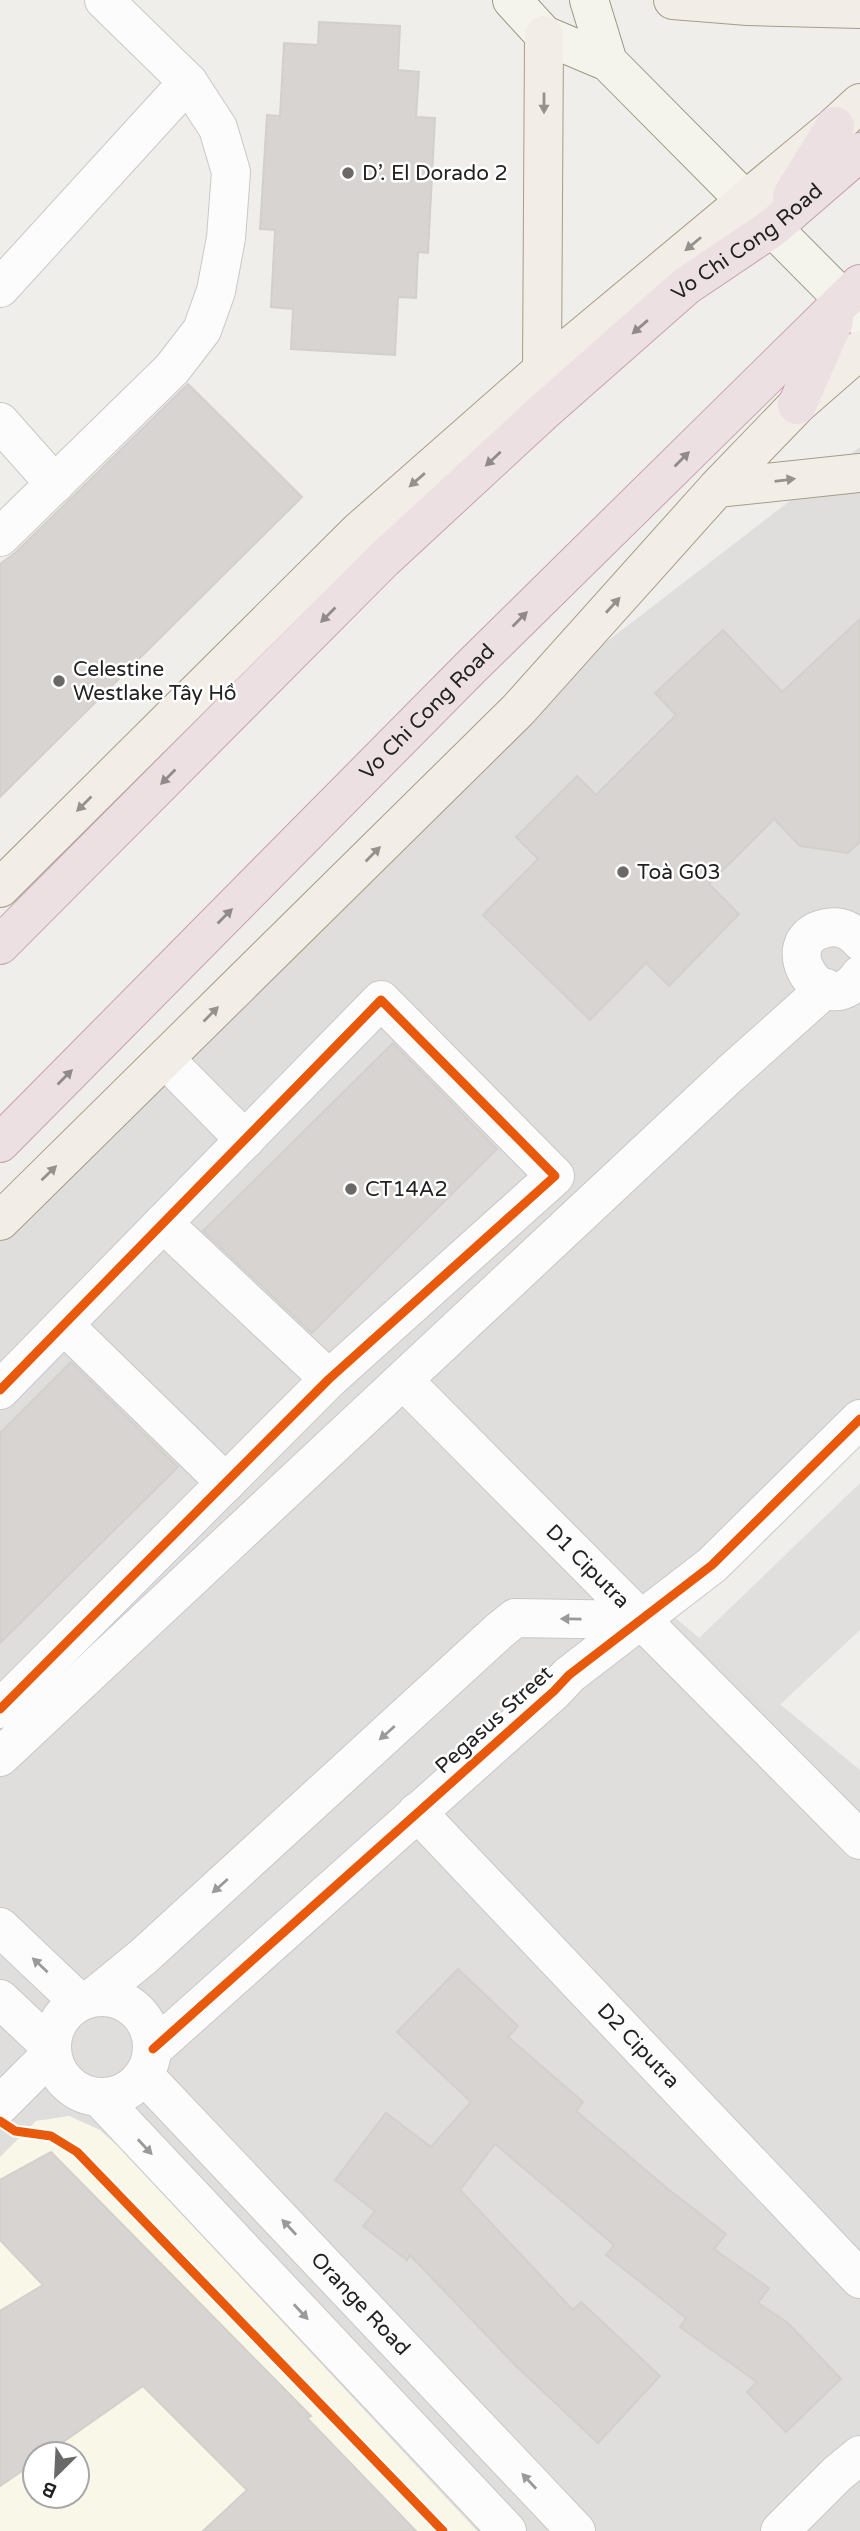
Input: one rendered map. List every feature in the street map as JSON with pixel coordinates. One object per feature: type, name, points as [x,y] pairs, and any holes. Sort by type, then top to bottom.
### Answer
[{"type":"highway","name":"Vo Chi Cong Road","points":[[0,945],[383,560],[543,412],[660,290],[772,228],[852,127]]},
{"type":"highway","name":"Vo Chi Cong Road","points":[[0,1143],[461,677],[854,300]]},
{"type":"highway","points":[[797,405],[854,300]]},
{"type":"main road","points":[[512,0],[544,35],[608,62],[772,228],[854,300]]},
{"type":"main road","points":[[589,0],[608,62]]},
{"type":"main road","points":[[673,0],[748,6],[860,9]]},
{"type":"main road","points":[[542,370],[544,35]]},
{"type":"main road","name":"Vo Chi Cong Road","points":[[0,888],[359,531],[542,370],[660,290],[746,200],[852,127]]},
{"type":"main road","points":[[0,1221],[518,710],[717,488],[797,405],[860,350]]},
{"type":"main road","points":[[717,488],[860,473]]},
{"type":"street","points":[[0,537],[173,369],[202,330],[216,291],[226,238],[231,172],[218,128],[188,82],[103,0]]},
{"type":"street","points":[[0,288],[188,82]]},
{"type":"street","points":[[0,422],[55,484]]},
{"type":"street","points":[[849,986],[811,981],[805,973],[802,953],[813,934],[832,927],[852,932],[860,941]]},
{"type":"street","points":[[0,1757],[731,1073],[849,986]]},
{"type":"street","points":[[0,1390],[381,1000],[555,1176],[329,1379],[0,1709]]},
{"type":"street","points":[[165,1059],[245,1140]]},
{"type":"street","points":[[163,1223],[329,1379]]},
{"type":"street","points":[[64,1325],[226,1483]]},
{"type":"street","name":"D1 Ciputra","points":[[404,1381],[860,1840]]},
{"type":"street","name":"Pegasus Street","points":[[148,2062],[569,1675],[712,1565],[860,1419]]},
{"type":"street","points":[[0,1927],[87,1999],[119,1999],[140,2014],[148,2025],[148,2062],[128,2090],[114,2096],[99,2097],[79,2092],[64,2080],[54,2063],[52,2050],[56,2025],[69,2008],[87,1999],[144,1956],[515,1618],[639,1620]]},
{"type":"street","name":"D2 Ciputra","points":[[417,1812],[860,2279]]},
{"type":"street","points":[[0,1999],[52,2050]]},
{"type":"street","points":[[0,2105],[52,2050]]},
{"type":"street","name":"Orange Road","points":[[148,2062],[576,2531]]},
{"type":"street","points":[[99,2097],[507,2531]]},
{"type":"street","points":[[780,2531],[852,2475]]},
{"type":"shaded area","points":[[860,447],[860,1432],[668,1612],[860,1770],[860,2531],[0,2531],[0,1240],[518,710]]},
{"type":"shaded area","points":[[860,1483],[860,1630],[771,1713],[699,1638]]},
{"type":"shaded area","points":[[69,2116],[100,2130],[120,2148],[477,2531],[0,2531],[0,2157],[36,2121]]},
{"type":"building","name":"D’. El Dorado 2","points":[[319,22],[400,26],[398,70],[419,72],[416,117],[435,118],[428,253],[418,252],[416,298],[398,297],[395,355],[291,349],[293,309],[271,307],[275,230],[260,229],[267,115],[280,116],[284,43],[318,45]]},
{"type":"building","name":"Celestine Westlake Tây Hồ","points":[[188,384],[302,497],[0,797],[0,564],[15,553]]},
{"type":"building","points":[[860,619],[860,842],[848,853],[800,846],[774,819],[709,884],[739,914],[669,986],[646,963],[590,1020],[483,915],[538,859],[516,837],[577,776],[596,795],[676,715],[655,693],[723,630],[782,692]]},
{"type":"building","name":"CT14A2","points":[[393,1043],[497,1149],[312,1333],[203,1231]]},
{"type":"building","points":[[71,1362],[178,1467],[0,1643],[0,1433]]},
{"type":"building","points":[[458,1969],[518,2026],[508,2037],[583,2102],[576,2111],[726,2234],[714,2249],[769,2288],[758,2303],[788,2323],[841,2379],[786,2432],[747,2392],[757,2382],[680,2327],[686,2318],[606,2255],[614,2245],[495,2144],[460,2190],[573,2310],[581,2302],[660,2376],[598,2443],[516,2366],[410,2255],[407,2260],[363,2226],[375,2211],[335,2180],[386,2113],[431,2147],[471,2102],[397,2032]]},
{"type":"building","points":[[51,2152],[311,2416],[307,2418],[416,2531],[203,2531],[247,2490],[143,2386],[66,2440],[21,2440],[21,2472],[0,2486],[0,2311],[43,2285],[0,2240],[0,2180]]},
{"type":"cycle path","points":[[0,1390],[381,1000],[555,1176],[329,1379],[0,1709]]},
{"type":"cycle path","points":[[153,2049],[569,1675],[712,1565],[860,1419]]},
{"type":"cycle path","points":[[0,2121],[15,2131],[51,2136],[77,2152],[443,2531]]},
{"type":"place","name":"D’. El Dorado 2","points":[[348,173]]},
{"type":"place","name":"Celestine Westlake Tây Hồ","points":[[59,681]]},
{"type":"place","name":"Toà G03","points":[[623,872]]},
{"type":"place","name":"CT14A2","points":[[351,1189]]}]
